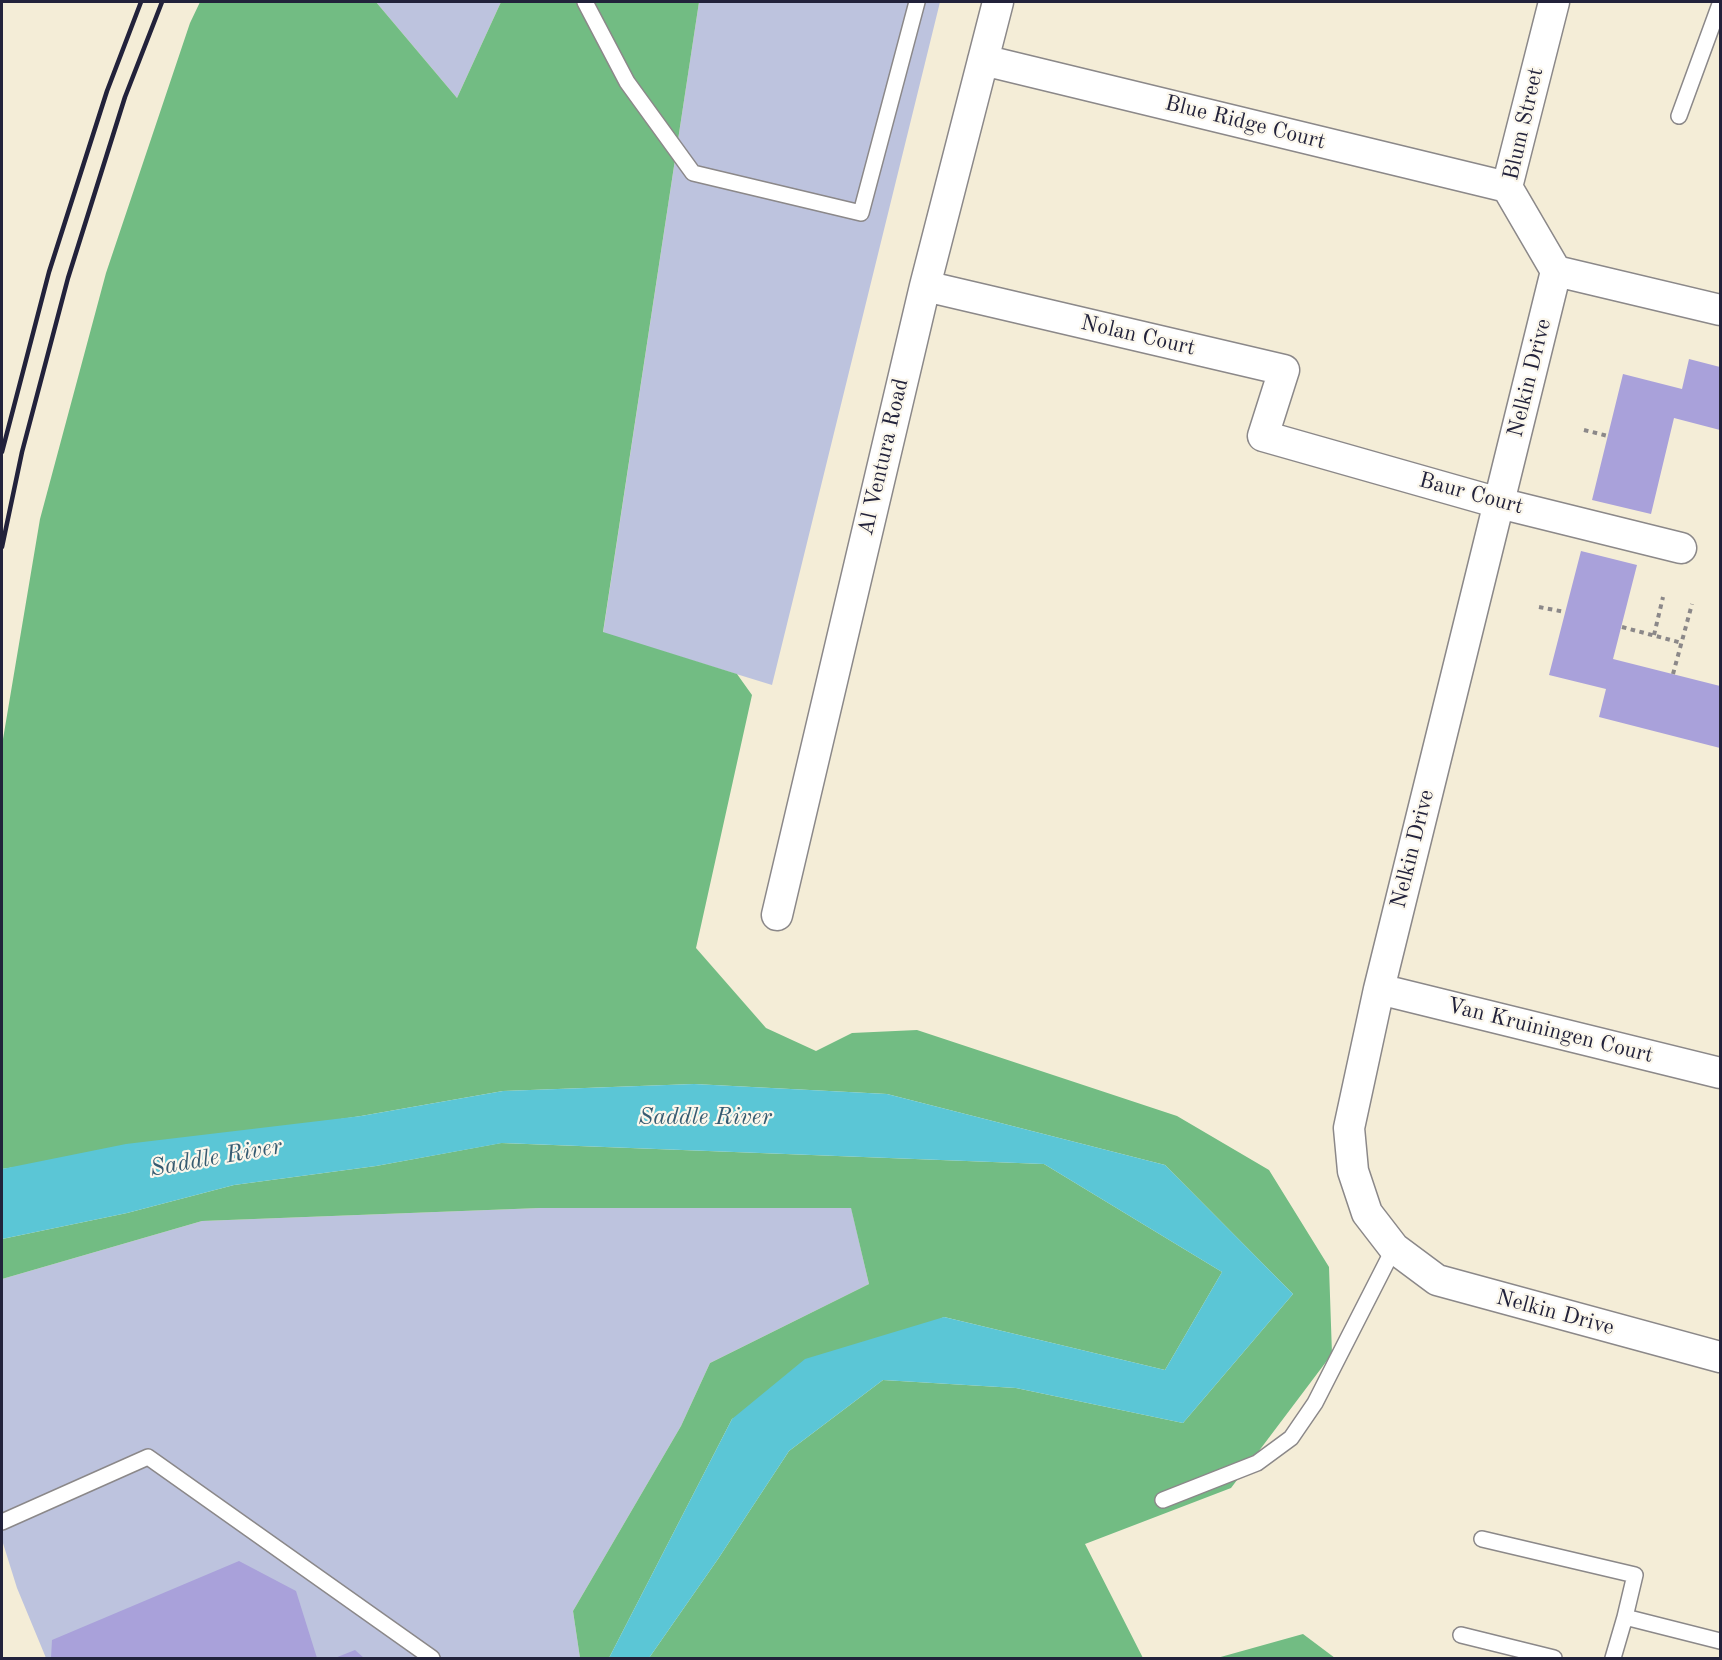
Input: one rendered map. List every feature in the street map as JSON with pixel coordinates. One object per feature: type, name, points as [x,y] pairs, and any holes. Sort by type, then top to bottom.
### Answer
[{"type":"street","name":"Al Ventura Road","points":[[777,915],[925,286],[998,2]]},
{"type":"street","name":"Blum Street","points":[[1554,2],[1507,187],[1556,271]]},
{"type":"street","name":"Blue Ridge Court","points":[[982,60],[1507,187]]},
{"type":"street","points":[[1556,271],[1720,310]]},
{"type":"street","name":"Nelkin Drive","points":[[1556,271],[1379,989],[1349,1128],[1353,1171],[1366,1213],[1394,1248],[1437,1280],[1720,1358]]},
{"type":"street","name":"Nolan Court","points":[[925,286],[1284,370],[1263,436]]},
{"type":"street","name":"Baur Court","points":[[1263,436],[1499,503],[1681,548]]},
{"type":"street","name":"Van Kruiningen Court","points":[[1379,989],[1720,1073]]},
{"type":"lane","points":[[585,2],[627,82],[693,173],[861,213],[917,2]]},
{"type":"lane","points":[[1679,116],[1720,4]]},
{"type":"lane","points":[[1163,1500],[1257,1463],[1291,1438],[1315,1403],[1394,1248]]},
{"type":"lane","points":[[2,1522],[148,1457],[432,1659]]},
{"type":"lane","points":[[1482,1539],[1635,1575],[1613,1659]]},
{"type":"lane","points":[[1625,1617],[1720,1641]]},
{"type":"lane","points":[[1461,1635],[1554,1659]]},
{"type":"path","points":[[1584,430],[1608,436]]},
{"type":"path","points":[[1654,635],[1663,597]]},
{"type":"path","points":[[1673,674],[1692,604]]},
{"type":"path","points":[[1539,606],[1565,612]]},
{"type":"path","points":[[1622,627],[1682,643]]},
{"type":"shaded area","points":[[376,2],[501,2],[457,98]]},
{"type":"shaded area","points":[[699,2],[940,2],[772,685],[603,633]]},
{"type":"shaded area","points":[[851,1207],[869,1284],[710,1363],[681,1426],[573,1611],[580,1658],[46,1658],[17,1588],[2,1540],[2,1279],[202,1221],[540,1208]]},
{"type":"green space","points":[[200,2],[376,2],[457,98],[501,2],[699,2],[603,632],[737,674],[752,695],[696,948],[766,1028],[816,1051],[852,1033],[917,1030],[1177,1116],[1269,1170],[1329,1267],[1332,1354],[1231,1488],[1085,1544],[1143,1658],[649,1658],[789,1451],[883,1380],[1016,1388],[1183,1423],[1293,1294],[1165,1165],[887,1094],[694,1084],[503,1091],[361,1116],[2,1169],[2,745],[40,519],[106,273],[190,23]]},
{"type":"green space","points":[[501,1143],[1044,1164],[1222,1272],[1165,1370],[944,1317],[732,1419],[609,1658],[580,1658],[573,1611],[681,1426],[710,1363],[869,1284],[851,1208],[540,1208],[202,1221],[2,1279],[2,1239],[127,1213],[234,1185],[376,1166]]},
{"type":"green space","points":[[1303,1634],[1335,1658],[1217,1658]]},
{"type":"water","name":"Saddle River","points":[[694,1084],[887,1094],[1165,1165],[1293,1294],[1183,1423],[1016,1388],[883,1380],[789,1451],[649,1658],[609,1658],[732,1419],[805,1359],[944,1317],[1165,1370],[1222,1272],[1044,1164],[502,1143],[376,1166],[234,1185],[127,1213],[2,1239],[2,1169],[126,1144],[361,1116],[503,1091]]},
{"type":"building","points":[[1689,359],[1720,367],[1720,430],[1674,418],[1651,514],[1592,500],[1623,374],[1682,389]]},
{"type":"building","points":[[1581,551],[1637,565],[1613,659],[1720,686],[1720,748],[1599,717],[1606,689],[1549,675]]},
{"type":"building","points":[[239,1561],[296,1591],[317,1658],[51,1658],[52,1640]]},
{"type":"building","points":[[355,1650],[364,1658],[335,1658]]},
{"type":"railway","points":[[2,452],[49,272],[107,91],[141,2]]},
{"type":"railway","points":[[2,547],[22,452],[68,278],[125,97],[162,2]]}]
